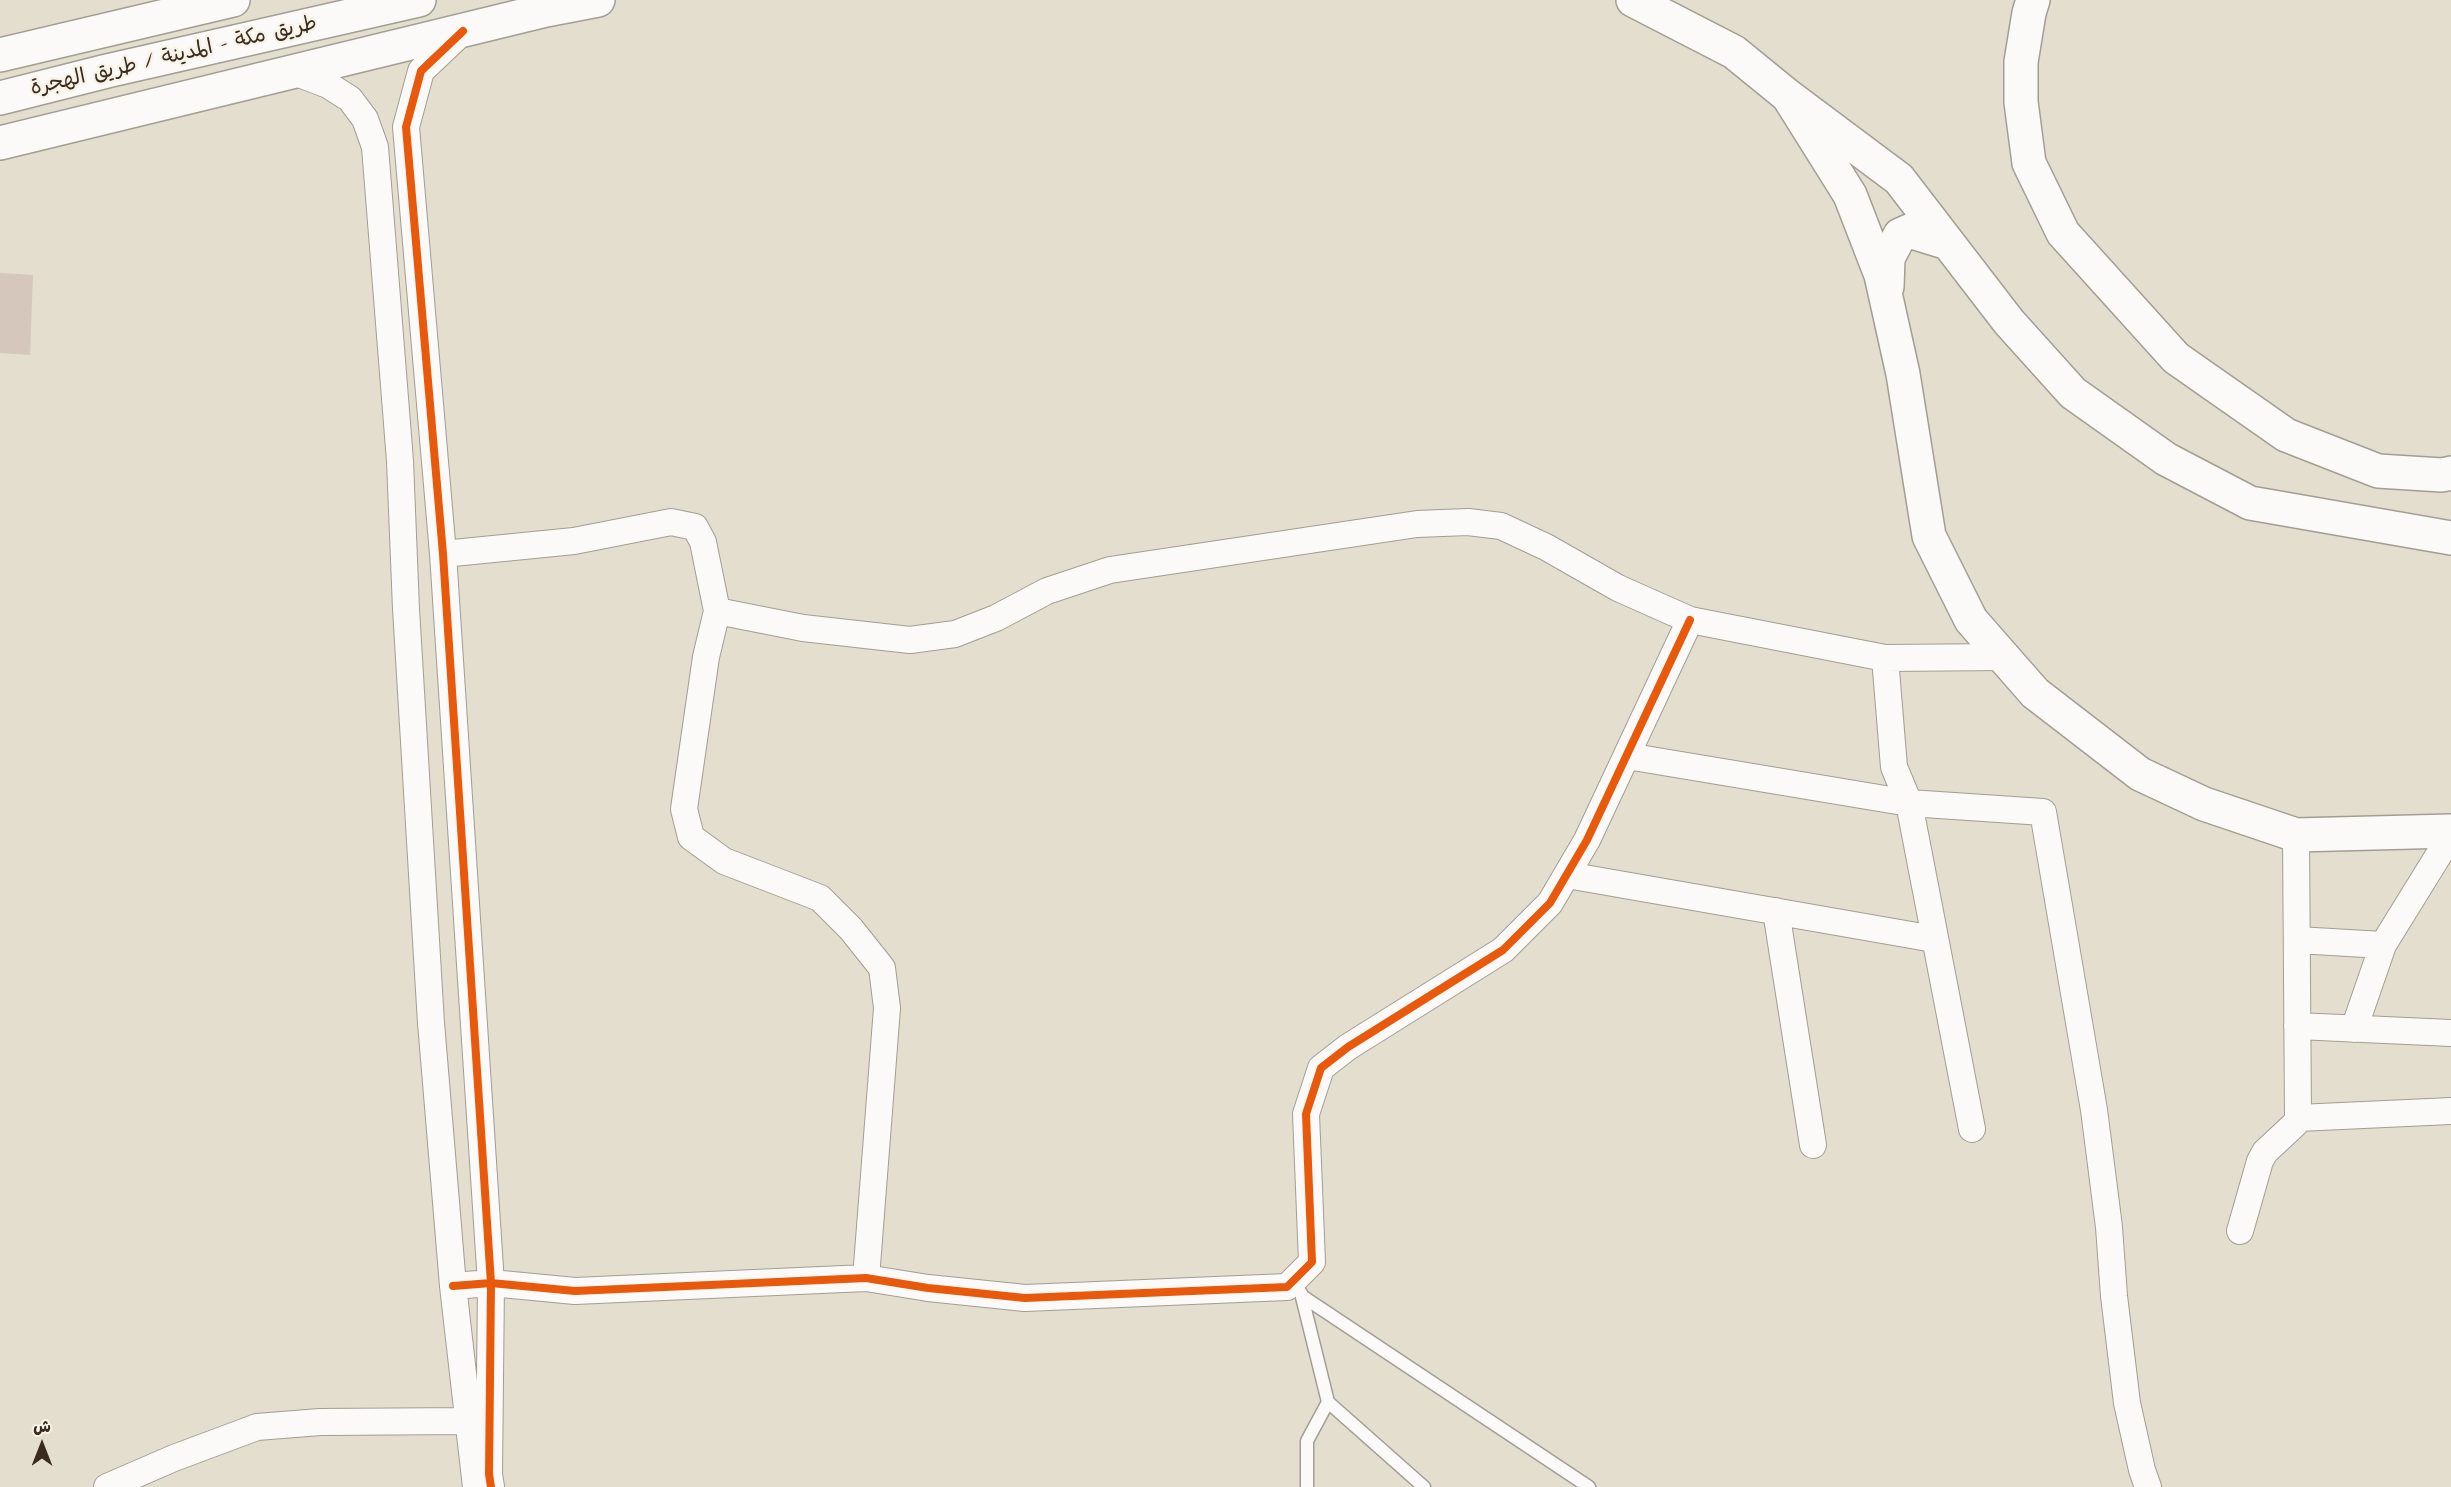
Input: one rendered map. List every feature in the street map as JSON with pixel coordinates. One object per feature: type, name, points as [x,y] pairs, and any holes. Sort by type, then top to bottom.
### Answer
[{"type":"main road","name":"طريق مكة - المدينة / طريق الهجرة","points":[[0,55],[233,0]]},
{"type":"main road","name":"طريق مكة - المدينة / طريق الهجرة","points":[[0,98],[107,71],[418,0]]},
{"type":"main road","points":[[0,144],[597,0]]},
{"type":"main road","points":[[1634,0],[1734,52],[1788,96],[1899,179],[2009,322],[2073,393],[2166,459],[2250,503],[2451,538]]},
{"type":"main road","points":[[2033,0],[2021,62],[2021,102],[2029,163],[2063,233],[2176,358],[2286,435],[2378,471],[2442,475],[2451,473]]},
{"type":"main road","points":[[1788,96],[1850,195],[1884,288],[1903,374],[1929,536],[1971,620],[2035,693],[2140,774],[2204,804],[2296,836],[2451,833]]},
{"type":"main road","points":[[1884,288],[1888,258],[1900,236],[1910,231],[1948,243]]},
{"type":"street","points":[[463,31],[421,71],[405,127],[443,554],[491,1283],[489,1474],[491,1487]]},
{"type":"street","points":[[294,72],[328,85],[350,99],[365,118],[375,147],[400,461],[405,609],[431,1023],[453,1286],[476,1487]]},
{"type":"street","points":[[400,461],[434,458]]},
{"type":"street","points":[[443,554],[574,541],[671,522],[695,527],[704,542],[717,611],[706,657],[684,809],[692,837],[724,861],[820,898],[851,929],[882,968],[887,1008],[866,1278]]},
{"type":"street","points":[[717,611],[803,628],[910,640],[956,634],[996,618],[1047,591],[1110,570],[1417,524],[1468,522],[1501,526],[1546,547],[1618,588],[1690,620],[1885,658],[2004,657]]},
{"type":"street","points":[[453,1286],[491,1283],[575,1291],[866,1278],[928,1288],[1025,1298],[1300,1286],[1312,1262],[1306,1114],[1321,1068],[1347,1047],[1503,950],[1550,903],[1587,840],[1690,620]]},
{"type":"street","points":[[1885,658],[1894,767],[1909,803],[1972,1130]]},
{"type":"street","points":[[1627,756],[1909,803],[2043,812],[2094,1110],[2109,1227],[2114,1296],[2127,1403],[2148,1487]]},
{"type":"street","points":[[2354,1029],[2383,945],[2451,833]]},
{"type":"street","points":[[2240,1230],[2260,1161],[2265,1152],[2298,1119],[2296,836]]},
{"type":"street","points":[[1567,875],[1934,939]]},
{"type":"street","points":[[423,880],[465,880]]},
{"type":"street","points":[[1776,911],[1813,1145]]},
{"type":"street","points":[[2297,940],[2383,945]]},
{"type":"street","points":[[2297,1026],[2451,1033]]},
{"type":"street","points":[[2298,1119],[2451,1111]]},
{"type":"street","points":[[107,1487],[174,1458],[257,1427],[320,1422],[468,1421]]},
{"type":"lane","points":[[1300,1286],[1328,1402],[1424,1487]]},
{"type":"lane","points":[[1300,1286],[1589,1487]]},
{"type":"lane","points":[[1307,1487],[1307,1442],[1328,1402]]},
{"type":"building","points":[[0,273],[33,275],[30,355],[0,353]]},
{"type":"cycle path","points":[[463,31],[421,71],[406,127],[443,554],[491,1283],[489,1474],[491,1487]]},
{"type":"cycle path","points":[[453,1286],[491,1283],[575,1291],[866,1278],[928,1288],[1025,1298],[1287,1287],[1312,1262],[1306,1114],[1321,1068],[1348,1047],[1503,950],[1550,903],[1587,840],[1690,620]]}]
